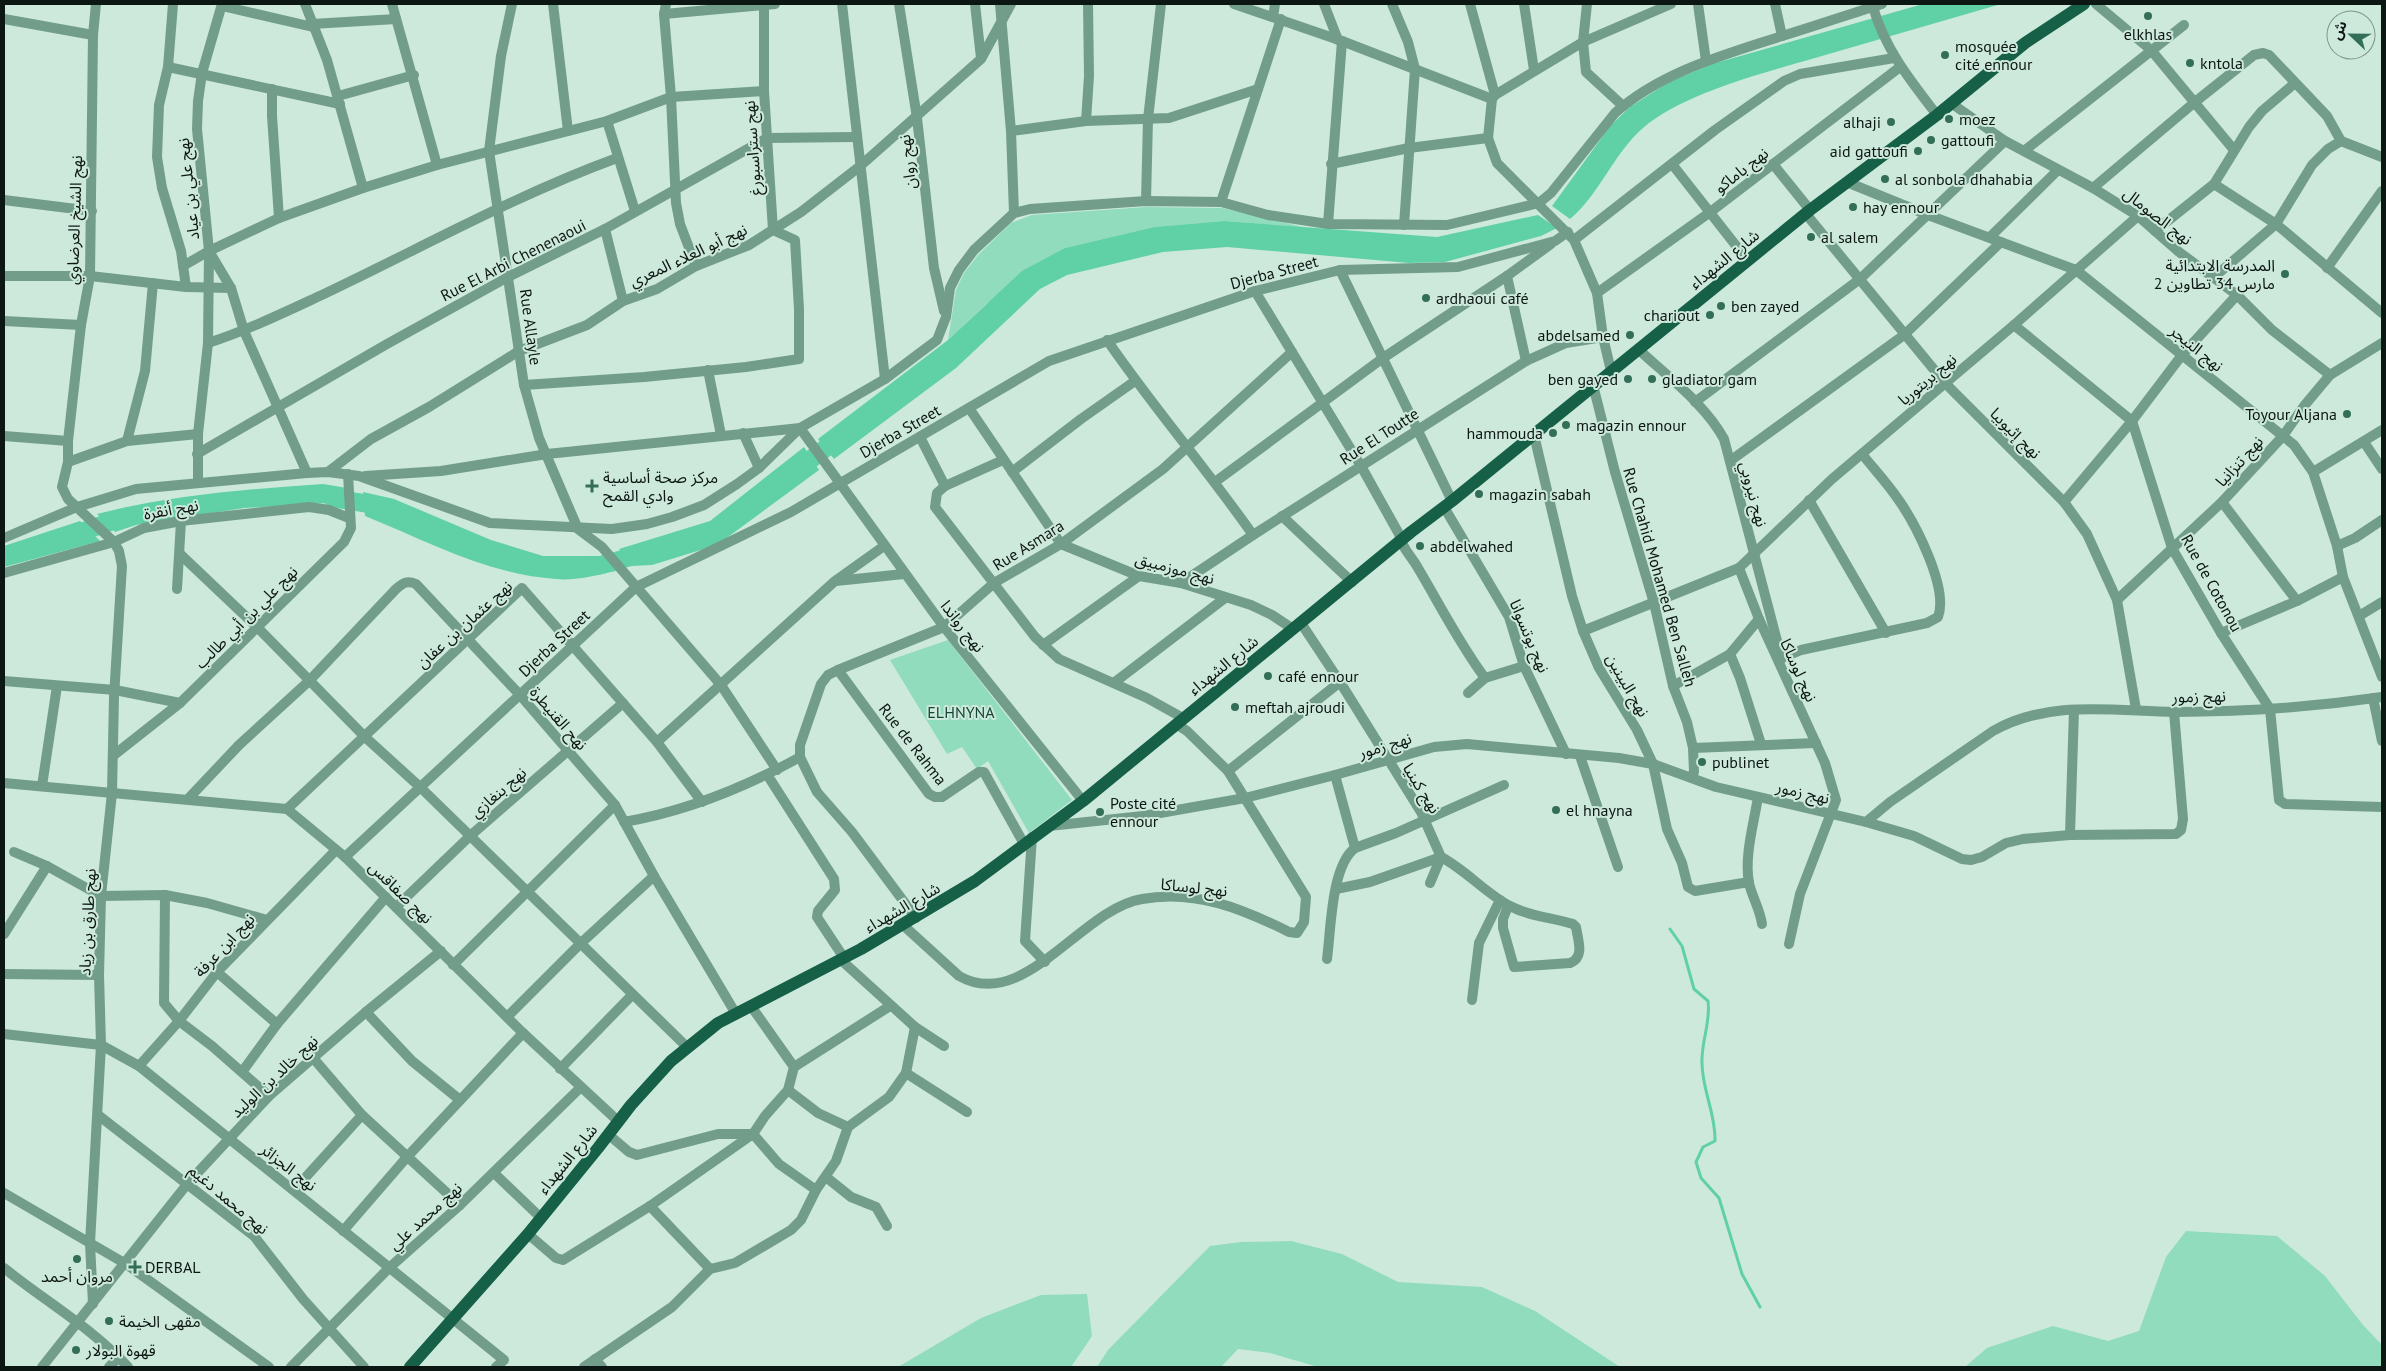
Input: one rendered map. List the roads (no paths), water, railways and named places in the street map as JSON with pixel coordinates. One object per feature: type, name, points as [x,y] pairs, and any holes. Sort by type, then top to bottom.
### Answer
[{"type":"main road","name":"شارع الشهداء","points":[[410,1367],[454,1320],[528,1234],[609,1135],[618,1121],[660,1073],[718,1023],[842,959],[916,918],[975,881],[1082,801],[1400,541],[1808,212],[1937,115],[2025,44],[2084,4]]},
{"type":"street","name":"نهج الشيخ العرضاوي","points":[[96,4],[93,35],[90,276],[81,325],[68,441],[68,462],[62,487],[64,494],[111,539]]},
{"type":"street","points":[[173,4],[168,67],[159,105],[157,158],[162,188],[183,266],[186,287]]},
{"type":"street","points":[[305,4],[339,100],[363,188]]},
{"type":"street","points":[[392,4],[414,75],[437,165]]},
{"type":"street","name":"Rue Allayle","points":[[512,4],[500,66],[489,151],[524,386],[539,438],[578,529]]},
{"type":"street","points":[[553,4],[568,131]]},
{"type":"street","name":"نهج ستراسبورغ","points":[[764,4],[764,91],[773,230]]},
{"type":"street","points":[[696,266],[680,224],[675,190],[665,9],[775,4]]},
{"type":"street","points":[[842,4],[859,167],[885,380]]},
{"type":"street","name":"نهج روان","points":[[899,4],[917,118],[934,268],[946,317]]},
{"type":"street","points":[[975,4],[981,60]]},
{"type":"street","points":[[1000,4],[1014,213]]},
{"type":"street","name":"نهج أبو العلاء المعري","points":[[328,472],[371,439],[429,407],[519,351],[587,324],[623,302],[657,290],[696,266],[749,245],[773,230],[859,167],[981,60],[1011,4]]},
{"type":"street","points":[[1086,121],[1089,76],[1088,4]]},
{"type":"street","points":[[1146,201],[1148,119],[1161,4]]},
{"type":"street","points":[[1234,4],[1494,97]]},
{"type":"street","points":[[1220,202],[1258,89],[1277,18],[1275,4]]},
{"type":"street","points":[[1324,4],[1340,41],[1328,224]]},
{"type":"street","points":[[1392,4],[1408,42],[1415,69],[1404,225]]},
{"type":"street","points":[[1470,4],[1494,97],[1488,138],[1497,163],[1506,174],[1571,236],[1597,293],[1603,337],[1611,371]]},
{"type":"street","points":[[1524,4],[1534,70]]},
{"type":"street","points":[[1587,4],[1583,57],[1589,76],[1623,106]]},
{"type":"street","points":[[1494,97],[1534,70],[1583,42],[1671,4]]},
{"type":"street","points":[[1698,4],[1706,61]]},
{"type":"street","points":[[1774,4],[1782,36]]},
{"type":"street","points":[[2096,4],[2151,50],[2234,150]]},
{"type":"street","points":[[222,5],[312,25],[396,19]]},
{"type":"street","name":"نهج علي بن عياد","points":[[222,5],[202,73],[197,129],[209,251],[231,288],[244,331],[307,473]]},
{"type":"street","points":[[359,476],[490,523],[550,524],[578,529],[612,528],[647,524],[672,517],[704,505],[758,468],[800,428],[885,380],[937,340],[946,317],[950,288],[959,270],[974,250],[1014,213],[1030,209],[1146,201],[1220,202],[1268,214],[1328,224],[1447,225],[1541,206],[1603,126],[1623,106],[1669,77],[1706,61],[1876,7],[1886,44],[1897,62],[1937,115]]},
{"type":"street","points":[[4,18],[93,35]]},
{"type":"street","points":[[2024,151],[2184,25]]},
{"type":"street","points":[[2093,188],[2254,55],[2264,53],[2327,116],[2341,141],[2382,156]]},
{"type":"street","name":"Djerba Street","points":[[345,857],[636,587],[791,512],[1049,361],[1255,291],[1340,270],[1458,267],[1571,236],[1784,81],[1800,74],[1897,62]]},
{"type":"street","name":"نهج باماكو","points":[[1597,293],[1709,213],[1773,164],[1897,62]]},
{"type":"street","points":[[168,67],[272,89],[339,100],[414,75]]},
{"type":"street","points":[[2155,232],[2214,184],[2234,150],[2262,111],[2295,83]]},
{"type":"street","points":[[272,89],[279,218]]},
{"type":"street","points":[[1010,131],[1086,121],[1169,118],[1258,89]]},
{"type":"street","points":[[183,266],[209,251],[279,218],[363,188],[437,165],[607,121],[671,97],[764,91]]},
{"type":"street","name":"نهج الصومال","points":[[1951,103],[2005,140],[2093,188],[2138,216],[2155,232],[2237,295],[2272,330],[2330,375]]},
{"type":"street","points":[[607,121],[635,211]]},
{"type":"street","name":"Rue El Arbi Chenenaoui","points":[[197,454],[387,344],[508,277],[605,229],[767,138],[856,137]]},
{"type":"street","points":[[1331,164],[1409,148],[1488,138]]},
{"type":"street","points":[[1695,402],[1860,279],[2005,140]]},
{"type":"street","points":[[2213,278],[2276,224],[2312,165],[2328,149],[2341,141]]},
{"type":"street","points":[[208,343],[244,331],[399,259],[498,208],[617,158]]},
{"type":"street","points":[[1672,164],[1748,261]]},
{"type":"street","name":"نهج إثيوبيا","points":[[1773,164],[1904,335],[1946,383],[2064,502],[2086,534],[2103,565],[2117,600],[2136,709]]},
{"type":"street","points":[[1990,237],[2058,170]]},
{"type":"street","name":"نهج النيجر","points":[[1849,183],[1928,215],[2076,270],[2294,445],[2313,472],[2337,546],[2343,577],[2382,677]]},
{"type":"street","points":[[2214,184],[2276,224],[2382,313]]},
{"type":"street","points":[[2327,268],[2382,191]]},
{"type":"street","points":[[4,200],[92,211]]},
{"type":"street","name":"نهج بريتوريا","points":[[1739,568],[1809,500],[2138,216]]},
{"type":"street","points":[[605,229],[623,302]]},
{"type":"street","points":[[524,386],[708,370],[799,359],[799,309],[795,240],[773,230]]},
{"type":"street","points":[[1215,482],[1383,358],[1507,276],[1556,240]]},
{"type":"street","points":[[1730,461],[1904,335],[2001,242]]},
{"type":"street","points":[[198,482],[198,434],[208,343],[209,251]]},
{"type":"street","name":"نهج بوتسوانا","points":[[1340,270],[1416,429],[1448,504],[1509,617],[1524,666],[1566,754]]},
{"type":"street","points":[[4,276],[90,276],[186,287],[231,288]]},
{"type":"street","points":[[1507,276],[1526,361]]},
{"type":"street","points":[[127,441],[145,371],[153,283]]},
{"type":"street","points":[[1255,291],[1361,466],[1399,534],[1400,541],[1418,567],[1462,647],[1484,678]]},
{"type":"street","points":[[2064,502],[2132,421],[2182,355],[2237,295]]},
{"type":"street","points":[[4,321],[81,325]]},
{"type":"street","points":[[2014,325],[2132,421]]},
{"type":"street","name":"Rue El Toutte","points":[[1181,583],[1416,429],[1526,361],[1566,343],[1603,337]]},
{"type":"street","points":[[1107,340],[1135,381],[1186,448],[1215,482],[1253,535]]},
{"type":"street","name":"نهج تنزانيا","points":[[2117,600],[2222,502],[2283,436],[2304,406],[2330,375],[2382,343]]},
{"type":"street","name":"نهج نيروبي","points":[[1638,349],[1695,402],[1718,428],[1730,461],[1779,659]]},
{"type":"street","name":"Rue Asmara","points":[[800,757],[800,746],[821,684],[828,675],[944,627],[994,584],[1061,544],[1162,469],[1292,352]]},
{"type":"street","points":[[708,370],[721,435]]},
{"type":"street","points":[[1012,472],[1081,418],[1135,381]]},
{"type":"street","name":"Rue Chahid Mohamed Ben Salleh","points":[[1593,385],[1615,472],[1654,603],[1673,686],[1687,722],[1693,748],[1694,772],[1691,776]]},
{"type":"street","points":[[969,408],[1061,544]]},
{"type":"street","name":"Rue de Cotonou","points":[[2132,421],[2172,548],[2221,633],[2270,709],[2277,794],[2281,802],[2382,807]]},
{"type":"street","points":[[4,538],[77,507],[136,489],[307,473],[328,472],[348,478],[441,471],[547,454],[800,428]]},
{"type":"street","name":"نهج رواندا","points":[[800,428],[944,627],[1082,801]]},
{"type":"street","points":[[2313,472],[2382,430]]},
{"type":"street","points":[[743,433],[758,468]]},
{"type":"street","points":[[68,462],[127,441],[198,434]]},
{"type":"street","name":"نهج البينين","points":[[1534,434],[1582,631],[1600,668],[1637,730],[1653,764],[1667,829],[1682,863],[1688,887],[1695,891],[1749,882]]},
{"type":"street","points":[[4,436],[68,441]]},
{"type":"street","points":[[920,437],[945,486],[1003,460]]},
{"type":"street","points":[[2364,442],[2382,469]]},
{"type":"street","points":[[1779,659],[1801,650],[1933,620],[1940,611],[1940,593],[1915,526],[1891,489],[1862,454]]},
{"type":"street","name":"نهج علي بن أبي طالب","points":[[114,755],[180,703],[344,542],[351,528],[348,478]]},
{"type":"street","name":"نهج لوساكا","points":[[903,925],[948,968],[975,984],[1004,982],[1045,962],[1105,913],[1117,906],[1142,899],[1183,898],[1219,902],[1248,912],[1289,932],[1300,930],[1306,907],[1306,897],[1228,771],[1180,721],[1115,682],[1060,658],[1043,646],[935,507],[937,493],[945,486]]},
{"type":"street","points":[[1809,500],[1886,632]]},
{"type":"street","points":[[2222,502],[2297,601]]},
{"type":"street","name":"نهج أنقرة","points":[[4,573],[144,528],[181,521],[309,507],[350,514]]},
{"type":"street","points":[[1282,516],[1352,582]]},
{"type":"street","points":[[2337,546],[2355,538],[2382,520]]},
{"type":"street","points":[[176,589],[181,521]]},
{"type":"street","points":[[578,529],[602,547],[721,685],[834,879],[835,890],[818,911],[817,917],[842,959],[890,1006],[915,1027],[944,1046]]},
{"type":"street","name":"نهج طارق بن زياد","points":[[93,1304],[90,1244],[101,1045],[99,975],[101,896],[112,793],[114,690],[122,566],[119,551],[111,539]]},
{"type":"street","name":"نهج موزمبيق","points":[[1061,544],[1139,576],[1181,583],[1272,615],[1297,626]]},
{"type":"street","points":[[657,742],[834,581],[884,546]]},
{"type":"street","points":[[180,554],[257,627],[365,737],[420,787],[688,1048]]},
{"type":"street","points":[[1582,631],[1739,568]]},
{"type":"street","name":"نهج لوساكا","points":[[1739,568],[1759,619],[1816,743],[1834,788],[1836,800],[1800,894],[1789,944]]},
{"type":"street","points":[[834,581],[904,574]]},
{"type":"street","points":[[1043,646],[1139,576]]},
{"type":"street","points":[[2221,633],[2297,601],[2343,577]]},
{"type":"street","name":"نهح القنيطرة","points":[[309,681],[396,589],[404,582],[416,584],[520,695],[615,805],[654,876],[736,1014]]},
{"type":"street","name":"نهج عثمان بن عفان","points":[[287,809],[522,588],[657,742],[702,802]]},
{"type":"street","points":[[1115,682],[1225,598]]},
{"type":"street","points":[[2359,616],[2382,602]]},
{"type":"street","points":[[1673,686],[1730,654],[1759,619]]},
{"type":"street","name":"نهج كينيا","points":[[1297,626],[1340,682],[1425,820],[1441,857]]},
{"type":"street","points":[[1730,654],[1740,678],[1760,744]]},
{"type":"street","points":[[1468,692],[1484,678],[1524,666]]},
{"type":"street","name":"Rue de Rahma","points":[[838,670],[929,794],[939,798],[978,772],[984,772],[1028,841]]},
{"type":"street","points":[[188,799],[239,745],[309,681]]},
{"type":"street","points":[[4,682],[114,690],[180,703]]},
{"type":"street","points":[[1228,771],[1340,682]]},
{"type":"street","points":[[42,786],[57,686]]},
{"type":"street","points":[[2377,697],[2382,741]]},
{"type":"street","name":"نهج زمور","points":[[1048,826],[1143,816],[1245,798],[1335,776],[1434,747],[1467,744],[1580,756],[1619,758],[1653,764],[1691,776],[1716,787],[1866,822],[1890,802],[2011,721],[2040,713],[2074,710],[2136,709],[2174,712],[2270,709],[2377,697]]},
{"type":"street","name":"نهج بنغازي","points":[[396,907],[470,836],[623,702]]},
{"type":"street","points":[[2070,835],[2074,710]]},
{"type":"street","points":[[1866,822],[1914,836],[1966,860],[1977,859],[2013,840],[2070,835],[2171,835],[2181,830],[2183,819],[2174,712]]},
{"type":"street","points":[[1693,748],[1816,743]]},
{"type":"street","points":[[1580,756],[1618,867]]},
{"type":"street","points":[[624,822],[674,812],[702,802],[773,773],[800,757],[822,799],[858,839],[916,918]]},
{"type":"street","points":[[1335,776],[1355,848]]},
{"type":"street","points":[[4,783],[287,809]]},
{"type":"street","points":[[1327,959],[1336,889],[1346,857],[1355,848],[1396,833],[1504,785]]},
{"type":"street","points":[[1758,796],[1751,842],[1749,882],[1760,912],[1762,924]]},
{"type":"street","points":[[453,965],[615,805]]},
{"type":"street","name":"نهج صفاقس","points":[[287,809],[345,857],[560,1069],[618,1121]]},
{"type":"street","points":[[1028,841],[1025,941],[1045,962]]},
{"type":"street","name":"نهج ابن عرفة","points":[[139,1066],[179,1021],[217,972],[336,850]]},
{"type":"street","points":[[14,852],[47,866],[101,896],[164,895],[207,903],[267,920]]},
{"type":"street","points":[[1336,889],[1370,882],[1441,857],[1460,868],[1504,903],[1529,915],[1572,924],[1576,927],[1580,954],[1577,960],[1554,965],[1514,967],[1503,928],[1504,903]]},
{"type":"street","points":[[1430,883],[1441,857]]},
{"type":"street","points":[[4,934],[47,866]]},
{"type":"street","points":[[507,1017],[580,944],[654,876]]},
{"type":"street","points":[[164,895],[164,1003],[179,1021],[269,1096]]},
{"type":"street","points":[[242,1072],[277,1024],[386,897]]},
{"type":"street","points":[[1472,1000],[1479,943],[1504,903]]},
{"type":"street","name":"نهج خالد بن الوليد","points":[[46,1366],[78,1322],[126,1264],[188,1183],[269,1096],[366,1012],[441,951]]},
{"type":"street","points":[[217,972],[277,1024]]},
{"type":"street","points":[[4,974],[99,975]]},
{"type":"street","points":[[560,1069],[632,995]]},
{"type":"street","points":[[751,1006],[794,1067]]},
{"type":"street","points":[[528,1234],[556,1258],[562,1260],[650,1206],[753,1134],[765,1116],[788,1090],[794,1067],[890,1006]]},
{"type":"street","points":[[366,1012],[412,1061],[460,1100]]},
{"type":"street","points":[[584,1367],[672,1307],[710,1269],[736,1263],[791,1230],[808,1210],[816,1190],[826,1177],[840,1151],[848,1127],[889,1097],[906,1073],[915,1027]]},
{"type":"street","points":[[343,1231],[407,1157],[523,1033]]},
{"type":"street","points":[[4,1034],[101,1045]]},
{"type":"street","name":"نهج الجزائر","points":[[101,1045],[139,1066],[229,1139],[295,1189],[343,1231],[504,1360],[496,1367]]},
{"type":"street","points":[[314,1059],[362,1115],[460,1205]]},
{"type":"street","points":[[906,1073],[967,1112]]},
{"type":"street","name":"نهج محمد علي","points":[[293,1367],[389,1268],[494,1173],[580,1088]]},
{"type":"street","points":[[788,1090],[818,1113],[848,1127]]},
{"type":"street","name":"نهج محمد دغيم","points":[[98,1115],[254,1236],[329,1330],[364,1367]]},
{"type":"street","points":[[295,1189],[362,1115]]},
{"type":"street","points":[[609,1135],[633,1154],[642,1155],[718,1134],[753,1134],[779,1164],[816,1190]]},
{"type":"street","points":[[494,1173],[540,1217]]},
{"type":"street","points":[[826,1177],[851,1197],[876,1207],[887,1226]]},
{"type":"street","points":[[4,1193],[126,1264],[270,1367]]},
{"type":"street","points":[[650,1206],[710,1269]]},
{"type":"street","points":[[4,1268],[78,1322],[128,1367]]},
{"type":"street","points":[[109,1367],[119,1357]]},
{"type":"street","points":[[595,1359],[602,1367]]},
{"type":"waterway","points":[[793,473],[844,434]]},
{"type":"waterway","points":[[332,498],[369,504],[387,511]]},
{"type":"waterway","points":[[66,537],[128,516]]},
{"type":"waterway","points":[[597,566],[649,552]]},
{"type":"waterway","points":[[1670,929],[1682,946],[1694,989],[1708,1001],[1709,1009],[1702,1063],[1704,1083],[1715,1131],[1715,1141],[1703,1147],[1696,1162],[1701,1178],[1719,1198],[1742,1274],[1760,1307]]},
{"type":"place","name":"elkhlas","points":[[2148,16]]},
{"type":"place","name":"mosquée cité ennour","points":[[1945,55]]},
{"type":"place","name":"kntola","points":[[2190,63]]},
{"type":"place","name":"moez","points":[[1949,119]]},
{"type":"place","name":"alhaji","points":[[1891,122]]},
{"type":"place","name":"gattoufi","points":[[1931,140]]},
{"type":"place","name":"aid gattoufi","points":[[1918,151]]},
{"type":"place","name":"al sonbola dhahabia","points":[[1885,179]]},
{"type":"place","name":"hay ennour","points":[[1853,207]]},
{"type":"place","name":"al salem","points":[[1811,237]]},
{"type":"place","name":"المدرسة الابتدائية 2 مارس 34 تطاوين","points":[[2285,274]]},
{"type":"place","name":"ardhaoui café","points":[[1426,298]]},
{"type":"place","name":"ben zayed","points":[[1721,306]]},
{"type":"place","name":"chariout","points":[[1710,315]]},
{"type":"place","name":"abdelsamed","points":[[1630,335]]},
{"type":"place","name":"ben gayed","points":[[1628,379]]},
{"type":"place","name":"gladiator gam","points":[[1652,379]]},
{"type":"place","name":"Toyour Aljana","points":[[2347,414]]},
{"type":"place","name":"magazin ennour","points":[[1566,425]]},
{"type":"place","name":"hammouda","points":[[1553,433]]},
{"type":"place","name":"مركز صحة أساسية وادي القمح","points":[[592,486]]},
{"type":"place","name":"magazin sabah","points":[[1479,494]]},
{"type":"place","name":"abdelwahed","points":[[1420,546]]},
{"type":"place","name":"café ennour","points":[[1268,676]]},
{"type":"place","name":"meftah ajroudi","points":[[1235,707]]},
{"type":"place","name":"publinet","points":[[1702,762]]},
{"type":"place","name":"el hnayna","points":[[1556,810]]},
{"type":"place","name":"Poste cité ennour","points":[[1100,812]]},
{"type":"place","name":"مروان أحمد","points":[[77,1259]]},
{"type":"place","name":"DERBAL","points":[[135,1267]]},
{"type":"place","name":"مقهى الخيمة","points":[[109,1321]]},
{"type":"place","name":"قهوة البولار","points":[[76,1350]]},
{"type":"park label","name":"ELHNYNA","points":[[961,712]]}]
